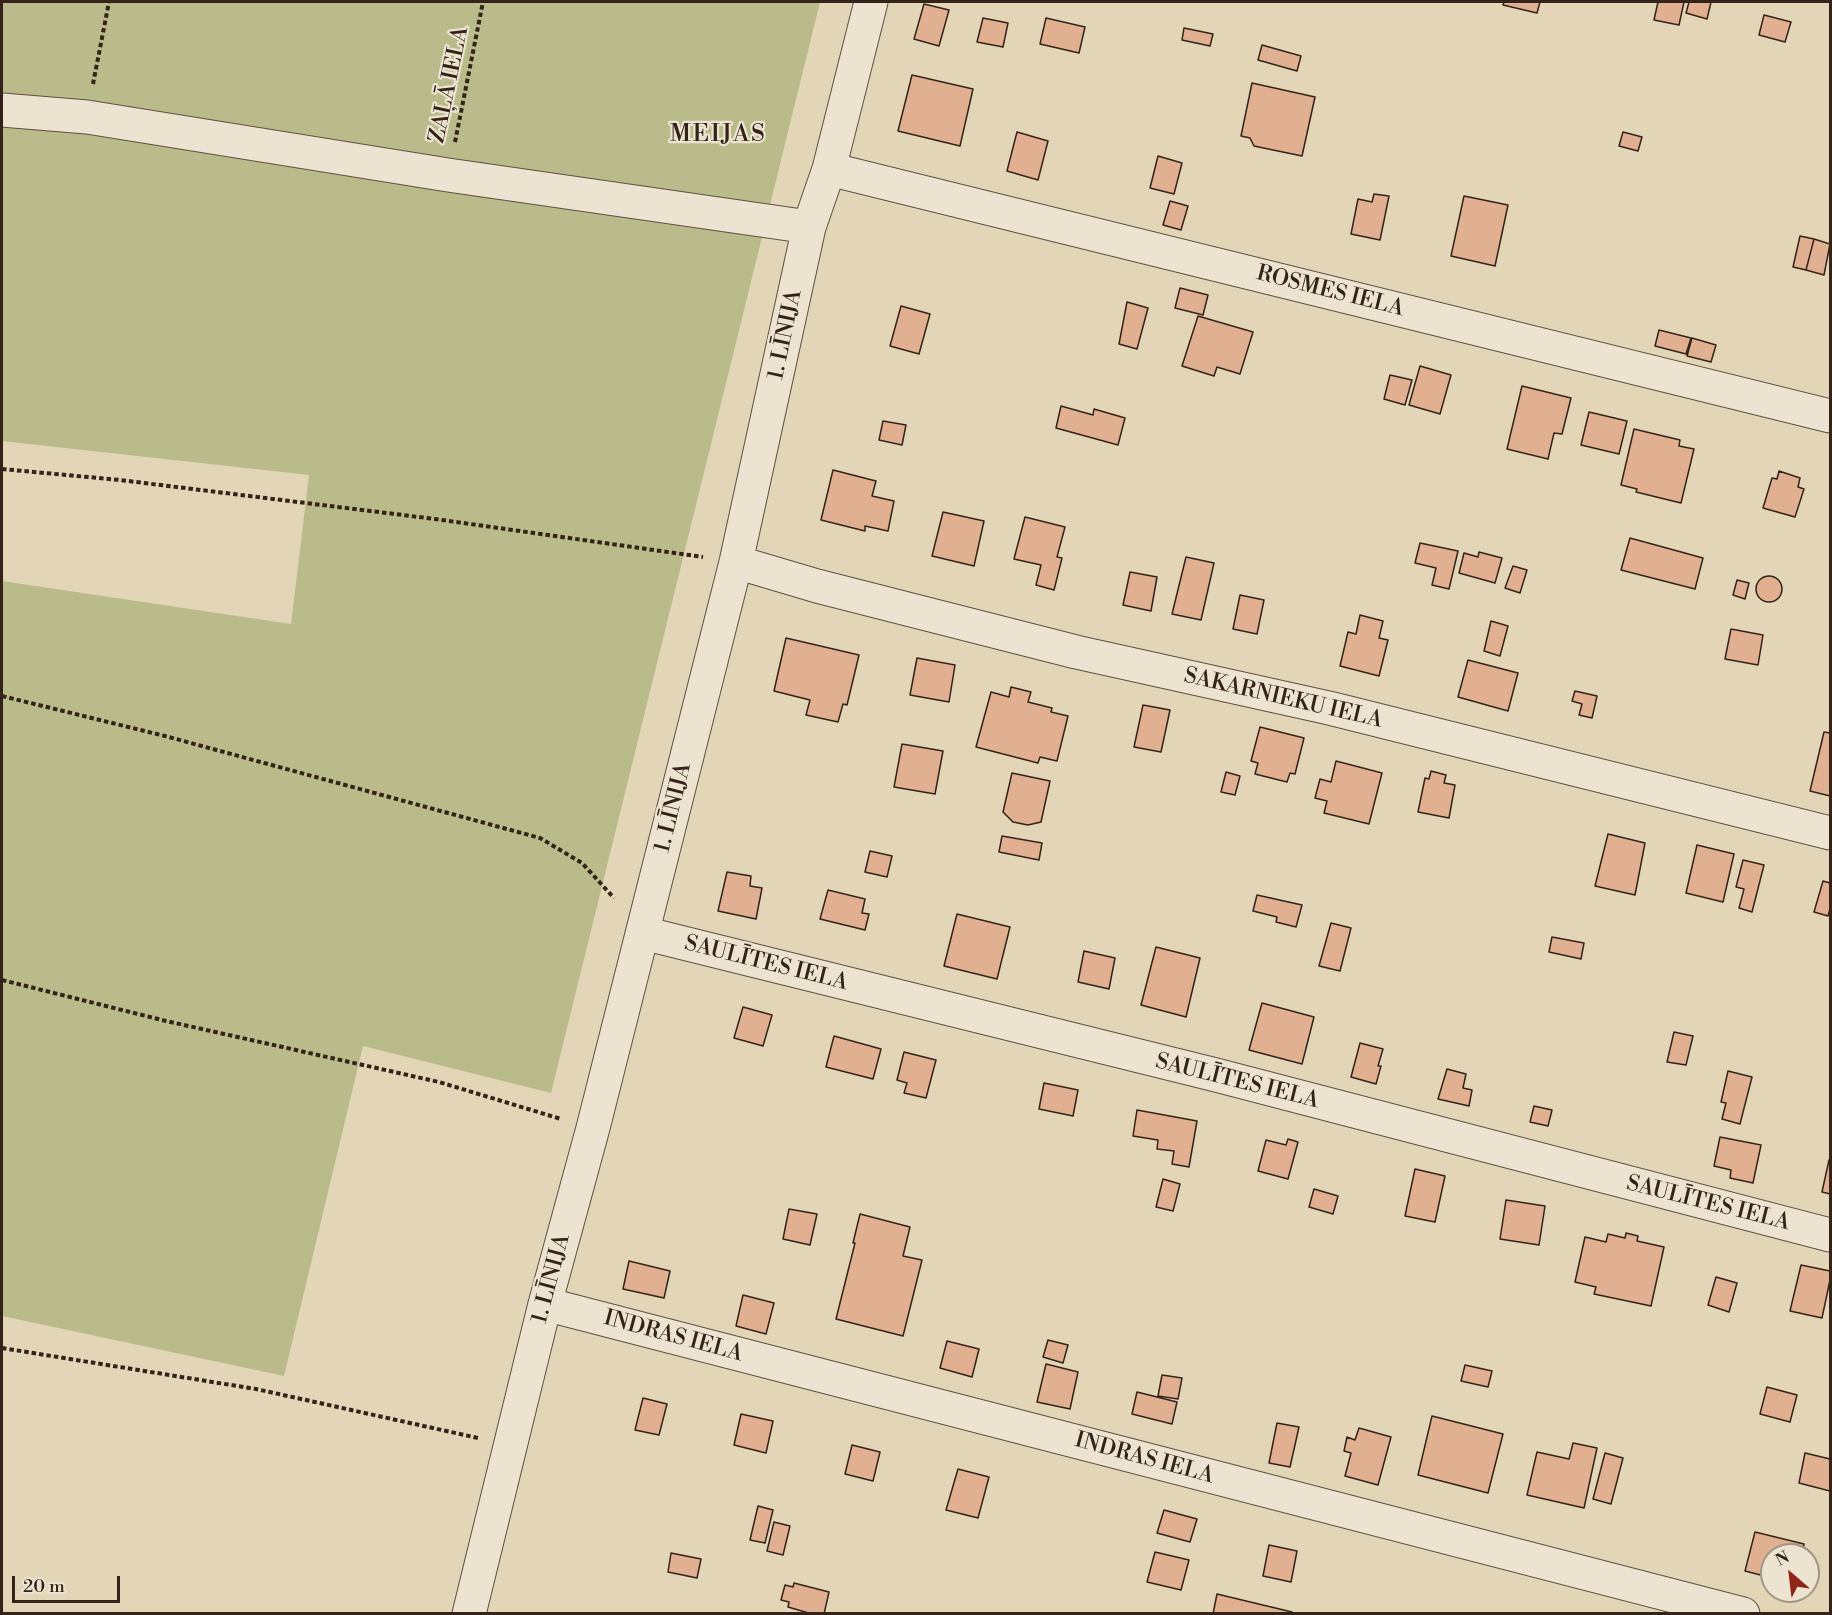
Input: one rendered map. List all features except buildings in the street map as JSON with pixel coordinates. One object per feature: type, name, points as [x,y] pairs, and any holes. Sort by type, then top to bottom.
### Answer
[{"type":"street","name":"1. LĪNIJA","points":[[470,1614],[545,1304],[593,1128],[736,562],[809,227],[829,169],[871,2]]},
{"type":"street","points":[[2,110],[87,117],[448,175],[809,227]]},
{"type":"street","name":"ROSMES IELA","points":[[829,169],[1830,416]]},
{"type":"street","name":"SAKARNIEKU IELA","points":[[736,562],[817,586],[1076,652],[1329,708],[1830,833]]},
{"type":"street","name":"SAULĪTES IELA","points":[[645,924],[1216,1076],[1830,1235]]},
{"type":"street","name":"INDRAS IELA","points":[[545,1304],[1743,1614]]},
{"type":"path","points":[[87,117],[109,2]]},
{"type":"path","name":"ZAĻĀ IELA","points":[[448,175],[483,2]]},
{"type":"path","points":[[2,469],[120,480],[423,517],[736,562]]},
{"type":"path","points":[[2,696],[165,736],[540,838],[582,863],[621,906],[645,924]]},
{"type":"path","points":[[2,980],[166,1022],[439,1082],[593,1128]]},
{"type":"path","points":[[2,1348],[256,1389],[510,1445]]},
{"type":"green space","points":[[2,2],[820,2],[551,1093],[363,1046],[284,1376],[2,1316],[2,581],[291,624],[309,475],[2,441]]},
{"type":"district","name":"MEIJAS","points":[[718,135]]}]
